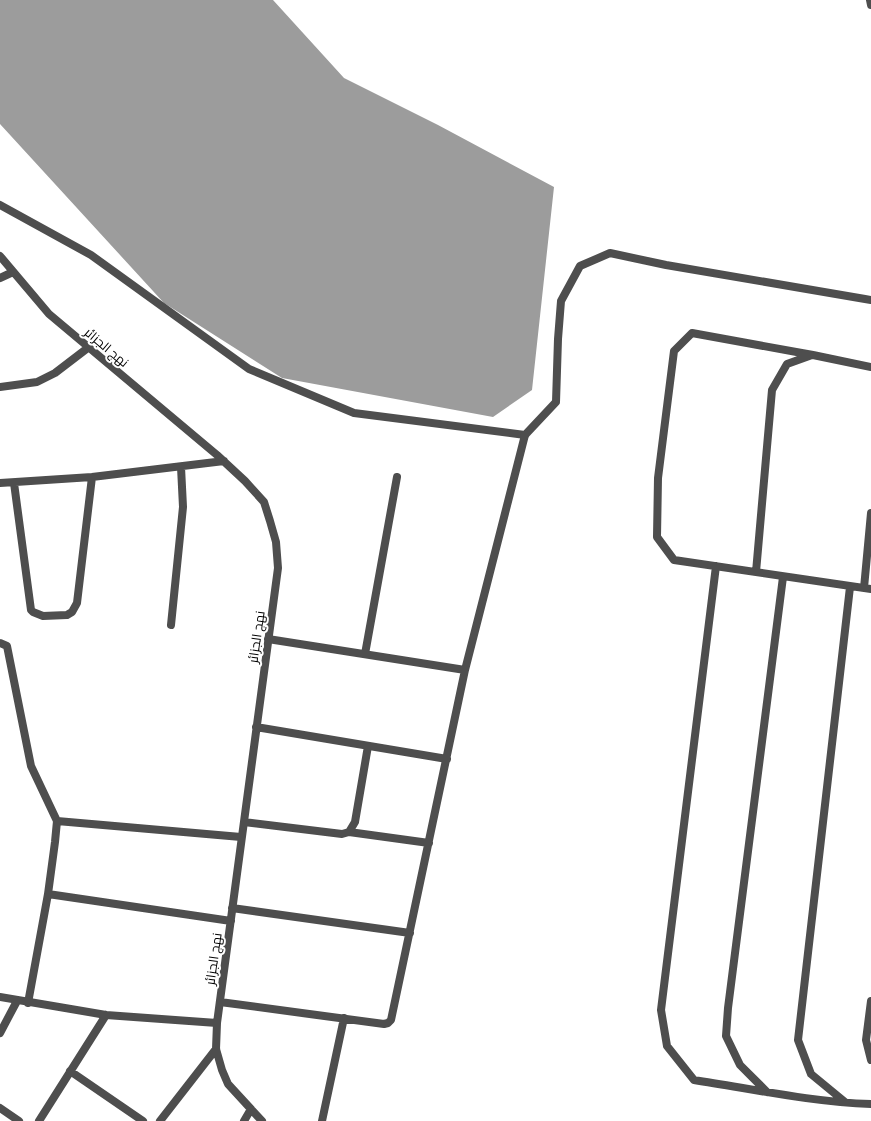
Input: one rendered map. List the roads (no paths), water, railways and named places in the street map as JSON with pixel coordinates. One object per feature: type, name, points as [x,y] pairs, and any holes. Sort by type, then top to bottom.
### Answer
[{"type":"street","points":[[870,0],[871,5]]},
{"type":"street","points":[[0,205],[91,255],[249,369],[354,413],[525,435]]},
{"type":"street","points":[[220,1002],[384,1024],[391,1020],[465,670],[525,435],[556,402],[561,301],[580,266],[610,254],[871,300]]},
{"type":"street","name":"نهج الجزائر","points":[[0,256],[49,314],[245,481],[264,502],[270,521],[276,542],[278,568],[217,1023],[216,1049],[228,1084],[262,1121]]},
{"type":"street","points":[[0,278],[13,272]]},
{"type":"street","points":[[871,367],[692,333],[674,351],[658,478],[657,537],[674,560],[868,589],[871,513]]},
{"type":"street","points":[[0,386],[37,382],[55,373],[89,347]]},
{"type":"street","points":[[756,572],[772,390],[787,364],[813,355]]},
{"type":"street","points":[[0,483],[92,478],[224,462]]},
{"type":"street","points":[[171,625],[183,507],[181,467]]},
{"type":"street","points":[[365,654],[396,477]]},
{"type":"street","points":[[14,482],[31,610],[43,616],[67,615],[72,612],[77,603],[92,478]]},
{"type":"street","points":[[716,566],[661,1010],[667,1046],[694,1080],[846,1103],[871,1104]]},
{"type":"street","points":[[767,1092],[740,1065],[726,1036],[728,1008],[783,577]]},
{"type":"street","points":[[846,1103],[811,1074],[798,1040],[850,587]]},
{"type":"street","points":[[268,639],[465,670]]},
{"type":"street","points":[[0,643],[7,646],[31,766],[57,821],[48,894],[28,1003]]},
{"type":"street","points":[[256,727],[447,759]]},
{"type":"street","points":[[349,832],[355,822],[368,746]]},
{"type":"street","points":[[57,821],[241,837]]},
{"type":"street","points":[[244,822],[342,834],[349,832],[429,844]]},
{"type":"street","points":[[48,894],[231,921]]},
{"type":"street","points":[[232,908],[410,933]]},
{"type":"street","points":[[0,997],[28,1003],[106,1015],[217,1023]]},
{"type":"street","points":[[0,1033],[17,1001]]},
{"type":"street","points":[[871,1001],[866,1040],[871,1060]]},
{"type":"street","points":[[39,1121],[106,1015]]},
{"type":"street","points":[[322,1121],[344,1018]]},
{"type":"street","points":[[160,1121],[216,1049]]},
{"type":"street","points":[[70,1071],[143,1121]]},
{"type":"street","points":[[0,1108],[19,1121]]},
{"type":"street","points":[[244,1121],[251,1109]]}]
